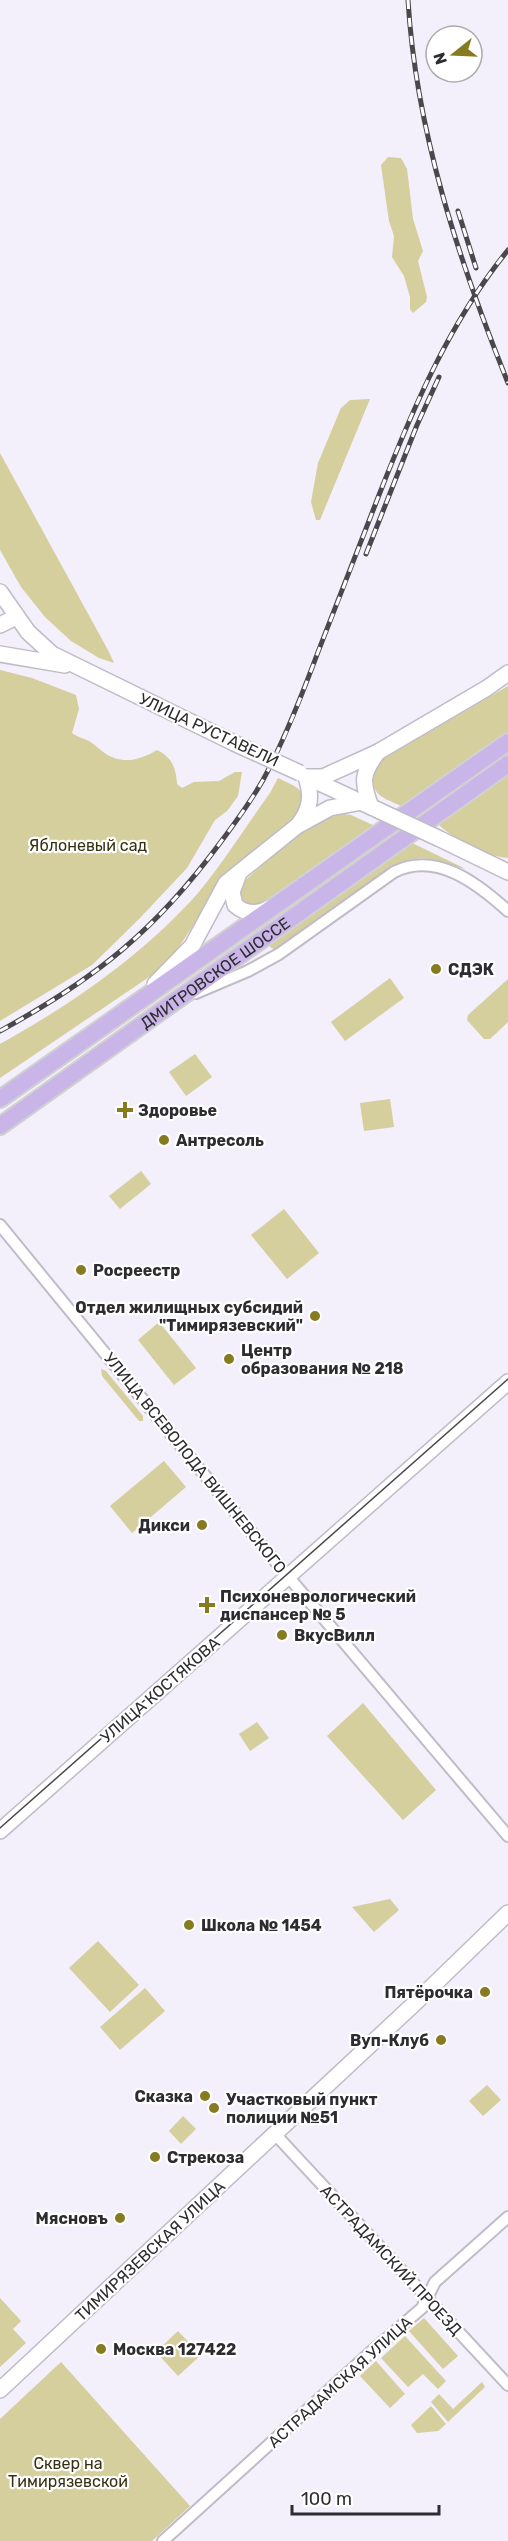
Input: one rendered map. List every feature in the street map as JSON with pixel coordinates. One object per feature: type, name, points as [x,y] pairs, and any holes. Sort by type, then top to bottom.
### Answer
[{"type":"main road","name":"УЛИЦА РУСТАВЕЛИ","points":[[0,593],[40,644],[74,666],[508,872]]},
{"type":"main road","points":[[0,624],[16,616]]},
{"type":"main road","points":[[0,654],[74,666]]},
{"type":"main road","points":[[303,775],[323,777],[378,752],[487,688],[508,673]]},
{"type":"main road","points":[[487,688],[508,680]]},
{"type":"main road","name":"ДМИТРОВСКОЕ ШОССЕ","points":[[0,1099],[508,742]]},
{"type":"main road","points":[[138,1002],[192,946],[226,883],[297,826],[330,808],[371,807],[364,778],[367,767],[378,752]]},
{"type":"main road","name":"ДМИТРОВСКОЕ ШОССЕ","points":[[0,1126],[508,764]]},
{"type":"main road","points":[[297,826],[310,802],[310,789],[303,775]]},
{"type":"main road","points":[[240,873],[232,892],[235,905],[239,909],[252,913],[266,910],[286,899]]},
{"type":"main road","name":"УЛИЦА КОСТЯКОВА","points":[[0,1831],[508,1382]]},
{"type":"main road","name":"ТИМИРЯЗЕВСКАЯ УЛИЦА","points":[[0,2390],[508,1913]]},
{"type":"street","points":[[170,1004],[248,971],[272,958],[394,872],[414,864],[434,864],[476,884],[508,911]]},
{"type":"street","name":"УЛИЦА ВСЕВОЛОДА ВИШНЕВСКОГО","points":[[0,1225],[288,1577],[508,1836]]},
{"type":"street","name":"АСТРАДАМСКИЙ ПРОЕЗД","points":[[275,2134],[508,2385]]},
{"type":"street","name":"АСТРАДАМСКАЯ УЛИЦА","points":[[163,2541],[422,2308],[435,2282],[508,2217]]},
{"type":"green space","points":[[388,157],[401,158],[407,169],[413,219],[423,251],[418,261],[427,297],[426,302],[413,313],[410,309],[410,297],[404,276],[392,257],[394,236],[389,221],[381,165]]},
{"type":"green space","points":[[370,399],[320,520],[316,520],[311,502],[318,463],[341,408],[350,400]]},
{"type":"green space","points":[[0,453],[114,663],[99,658],[71,641],[45,617],[21,587],[0,550]]},
{"type":"green space","name":"Яблоневый сад","points":[[0,670],[32,678],[76,695],[79,709],[72,733],[89,741],[109,756],[118,759],[136,759],[157,750],[170,760],[176,773],[177,784],[182,788],[194,782],[219,781],[235,772],[242,772],[238,796],[227,811],[215,820],[187,868],[139,919],[92,965],[0,1021]]},
{"type":"green space","points":[[508,686],[508,733],[404,807],[384,798],[376,791],[371,770],[378,762]]},
{"type":"green space","points":[[508,773],[508,858],[489,854],[470,846],[437,823]]},
{"type":"green space","points":[[278,778],[295,787],[302,794],[300,812],[226,874],[172,958],[155,973],[0,1078],[0,1044],[54,1012],[105,977],[177,916],[217,869]]},
{"type":"green space","points":[[339,813],[351,815],[377,827],[259,908],[240,903],[240,885],[274,854],[299,834],[325,818]]},
{"type":"green space","points":[[410,842],[466,869],[423,858],[409,860],[276,950],[270,947],[269,944]]},
{"type":"green space","points":[[390,978],[404,998],[345,1041],[331,1022]]},
{"type":"green space","points":[[508,979],[508,1022],[490,1039],[484,1039],[467,1020],[468,1015]]},
{"type":"green space","points":[[195,1054],[212,1077],[186,1096],[169,1072]]},
{"type":"green space","points":[[390,1099],[394,1127],[364,1131],[360,1103]]},
{"type":"green space","points":[[141,1171],[151,1184],[120,1209],[109,1196]]},
{"type":"green space","points":[[284,1209],[319,1253],[287,1279],[251,1235]]},
{"type":"green space","points":[[159,1322],[196,1368],[174,1385],[138,1340]]},
{"type":"green space","points":[[101,1369],[106,1371],[143,1416],[143,1421],[139,1421],[102,1376]]},
{"type":"green space","points":[[164,1461],[186,1487],[132,1533],[110,1506]]},
{"type":"green space","points":[[363,1703],[436,1790],[403,1820],[327,1736]]},
{"type":"green space","points":[[257,1722],[269,1738],[250,1751],[239,1734]]},
{"type":"green space","points":[[390,1899],[399,1910],[374,1932],[352,1907]]},
{"type":"green space","points":[[98,1941],[139,1985],[110,2012],[69,1968]]},
{"type":"green space","points":[[145,1988],[165,2011],[120,2050],[100,2027]]},
{"type":"green space","points":[[487,2085],[501,2100],[483,2116],[469,2101]]},
{"type":"green space","points":[[183,2116],[196,2129],[181,2144],[169,2131]]},
{"type":"green space","points":[[0,2298],[21,2321],[13,2329],[26,2343],[0,2367]]},
{"type":"green space","points":[[424,2318],[458,2356],[443,2369],[409,2331]]},
{"type":"green space","points":[[178,2331],[201,2355],[178,2376],[156,2352]]},
{"type":"green space","points":[[405,2336],[446,2381],[438,2389],[423,2374],[408,2387],[381,2358]]},
{"type":"green space","points":[[376,2361],[405,2394],[390,2408],[360,2376]]},
{"type":"green space","name":"Сквер на Тимирязевской","points":[[61,2362],[190,2506],[152,2541],[0,2541],[0,2419]]},
{"type":"green space","points":[[482,2382],[485,2387],[448,2422],[431,2402],[439,2394],[453,2409]]},
{"type":"green space","points":[[431,2406],[446,2424],[438,2431],[417,2433],[411,2425]]},
{"type":"tram line","points":[[0,1828],[508,1379]]},
{"type":"railway","points":[[408,0],[420,98],[430,147],[457,243],[508,383]]},
{"type":"railway","points":[[458,211],[476,268]]},
{"type":"railway","points":[[0,1031],[34,1012],[94,972],[147,927],[196,874],[253,796],[293,717],[419,398],[468,307],[508,250]]},
{"type":"railway","points":[[366,554],[417,425],[439,377]]},
{"type":"place","name":"СДЭК","points":[[436,969]]},
{"type":"place","name":"Здоровье","points":[[125,1110]]},
{"type":"place","name":"Антресоль","points":[[164,1140]]},
{"type":"place","name":"Росреестр","points":[[81,1270]]},
{"type":"place","name":"Отдел жилищных субсидий \"Тимирязевский\"","points":[[315,1316]]},
{"type":"place","name":"Центр образования № 218","points":[[229,1359]]},
{"type":"place","name":"Дикси","points":[[202,1525]]},
{"type":"place","name":"Психоневрологический диспансер № 5","points":[[207,1605]]},
{"type":"place","name":"ВкусВилл","points":[[282,1635]]},
{"type":"place","name":"Школа № 1454","points":[[189,1925]]},
{"type":"place","name":"Пятёрочка","points":[[485,1992]]},
{"type":"place","name":"Вуп-Клуб","points":[[441,2040]]},
{"type":"place","name":"Сказка","points":[[205,2096]]},
{"type":"place","name":"Участковый пункт полиции №51","points":[[214,2108]]},
{"type":"place","name":"Стрекоза","points":[[155,2157]]},
{"type":"place","name":"Мясновъ","points":[[120,2218]]},
{"type":"place","name":"Москва 127422","points":[[101,2349]]}]
